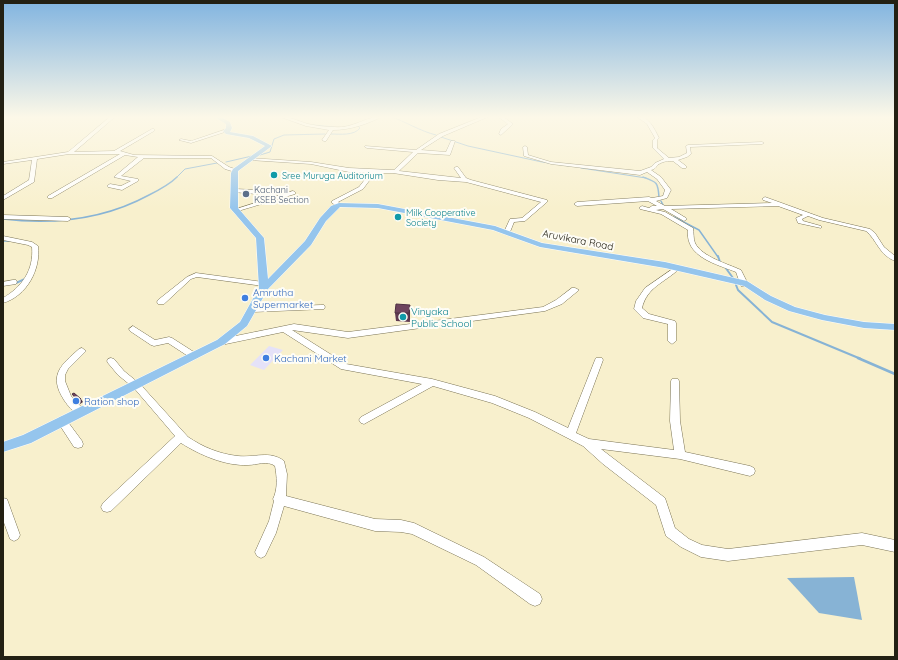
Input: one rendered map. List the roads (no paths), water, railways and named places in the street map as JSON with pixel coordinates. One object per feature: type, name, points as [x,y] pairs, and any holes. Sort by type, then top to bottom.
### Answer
[{"type":"main road","points":[[264,286],[260,238],[234,208],[235,191],[233,175],[235,170],[268,147]]},
{"type":"main road","points":[[3,447],[27,439],[80,411],[137,386],[222,342],[244,324],[264,286],[308,243],[323,220],[334,208],[339,205]]},
{"type":"main road","name":"Aruvikara Road","points":[[339,205],[378,206],[495,228],[540,245],[677,268],[744,284],[792,309],[864,325],[895,327]]},
{"type":"street","points":[[69,153],[77,147]]},
{"type":"street","points":[[115,152],[124,147]]},
{"type":"street","points":[[367,147],[448,154],[451,147]]},
{"type":"street","points":[[394,172],[423,147]]},
{"type":"street","points":[[525,147],[526,156],[548,162],[640,173],[649,171],[659,161],[686,156],[689,153],[688,147]]},
{"type":"street","points":[[655,147],[668,160]]},
{"type":"street","points":[[3,162],[69,153],[115,152],[143,156],[212,157],[228,168],[235,170]]},
{"type":"street","points":[[50,197],[125,153]]},
{"type":"street","points":[[110,186],[124,188],[136,180],[118,177],[143,156]]},
{"type":"street","points":[[3,198],[32,181],[35,158]]},
{"type":"street","points":[[674,159],[684,167]]},
{"type":"street","points":[[249,160],[311,163],[349,170],[394,172],[466,180],[545,201],[523,220],[511,220],[507,232]]},
{"type":"street","points":[[456,168],[466,180]]},
{"type":"street","points":[[339,205],[334,202],[361,188],[374,171]]},
{"type":"street","points":[[577,204],[651,200],[665,197],[668,190],[659,178],[649,171]]},
{"type":"street","points":[[235,191],[258,192]]},
{"type":"street","points":[[236,210],[293,193]]},
{"type":"street","points":[[765,199],[807,214],[868,230],[873,234],[879,247],[892,255],[895,259]]},
{"type":"street","points":[[651,200],[692,224]]},
{"type":"street","points":[[744,284],[739,272],[729,266],[705,257],[691,244],[689,234],[690,229],[663,213],[642,208],[779,205]]},
{"type":"street","points":[[807,214],[799,218],[800,222],[819,228]]},
{"type":"street","points":[[3,217],[68,219]]},
{"type":"street","points":[[3,238],[30,243],[35,246],[36,253],[31,276],[23,288],[5,300]]},
{"type":"street","points":[[672,341],[672,323],[646,316],[638,309],[639,299],[645,291],[677,268]]},
{"type":"street","points":[[161,302],[193,275],[203,274],[264,286]]},
{"type":"street","points":[[3,284],[13,282]]},
{"type":"street","points":[[222,342],[300,327],[348,335],[544,309],[559,302],[575,290]]},
{"type":"street","points":[[252,310],[321,307]]},
{"type":"street","points":[[133,329],[154,344],[169,340],[194,356]]},
{"type":"street","points":[[284,329],[344,367],[432,382],[495,400],[532,415],[587,443],[607,461],[661,502],[670,532],[685,544],[702,552],[728,555],[862,539],[895,546]]},
{"type":"street","points":[[80,411],[67,400],[61,378],[64,368],[82,351]]},
{"type":"street","points":[[570,435],[599,360]]},
{"type":"street","points":[[111,361],[121,373],[137,386],[181,437],[202,451],[238,461],[268,458],[276,460],[281,468],[279,500],[276,518],[261,552]]},
{"type":"street","points":[[675,381],[674,422],[680,455]]},
{"type":"street","points":[[364,420],[432,382]]},
{"type":"street","points":[[62,421],[78,444]]},
{"type":"street","points":[[107,507],[181,437]]},
{"type":"street","points":[[587,443],[680,455],[750,471]]},
{"type":"street","points":[[279,500],[375,525],[401,526],[414,529],[480,562],[536,599]]},
{"type":"street","points":[[3,502],[14,535]]},
{"type":"water","points":[[854,577],[862,620],[819,613],[787,578]]},
{"type":"waterway","points":[[260,155],[270,152],[272,147]]},
{"type":"waterway","points":[[472,147],[542,162],[569,166]]},
{"type":"waterway","points":[[226,162],[252,156]]},
{"type":"waterway","points":[[177,177],[185,169],[217,163]]},
{"type":"waterway","points":[[581,168],[645,178]]},
{"type":"waterway","points":[[3,219],[22,221],[59,221],[96,215],[132,203],[164,187],[177,177]]},
{"type":"waterway","points":[[645,178],[656,183],[659,197]]},
{"type":"waterway","points":[[661,201],[663,205]]},
{"type":"waterway","points":[[674,217],[699,230],[718,257]]},
{"type":"waterway","points":[[3,241],[9,241]]},
{"type":"waterway","points":[[718,256],[720,262]]},
{"type":"waterway","points":[[725,267],[733,278]]},
{"type":"waterway","points":[[16,283],[25,279]]},
{"type":"waterway","points":[[736,285],[738,290],[772,322],[861,359]]},
{"type":"waterway","points":[[858,358],[895,374]]},
{"type":"place","name":"Sree Muruga Auditorium","points":[[274,175]]},
{"type":"place","name":"Kachani KSEB Section","points":[[246,194]]},
{"type":"place","name":"Milk Cooperative Society","points":[[398,217]]},
{"type":"place","name":"Amrutha Supermarket","points":[[245,298]]},
{"type":"place","name":"Vinyaka Public School","points":[[403,317]]},
{"type":"place","name":"Kachani Market","points":[[266,358]]},
{"type":"place","name":"Ration shop","points":[[76,401]]}]
